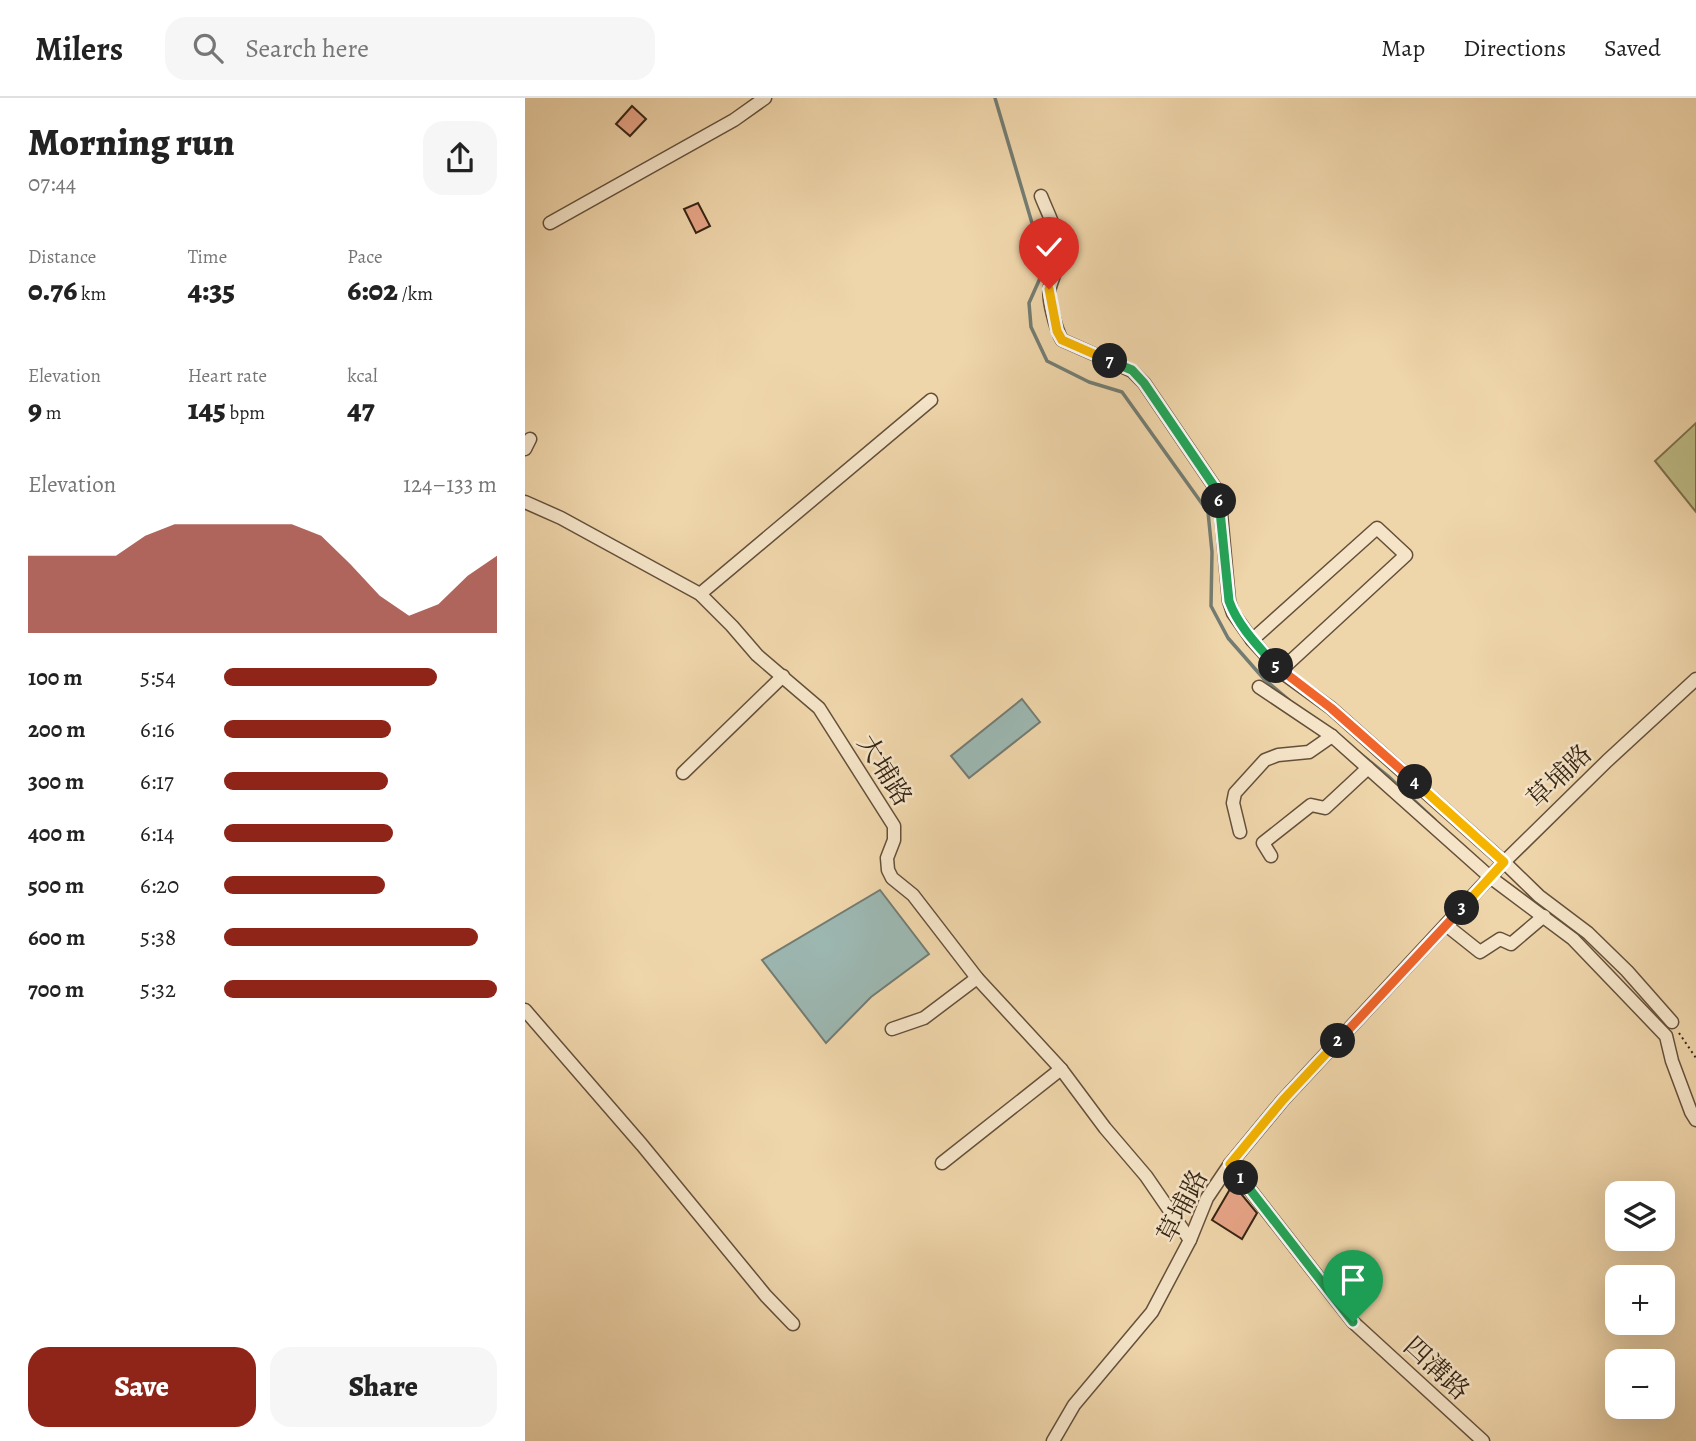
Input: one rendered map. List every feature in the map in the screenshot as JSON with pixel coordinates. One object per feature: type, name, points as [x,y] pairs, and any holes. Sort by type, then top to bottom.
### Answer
[{"type":"street","points":[[550,223],[734,120],[765,98]]},
{"type":"street","points":[[1041,196],[1058,240],[1060,256],[1049,289],[1057,331],[1062,340],[1132,370],[1144,383],[1214,486],[1219,497],[1229,601],[1233,613],[1252,640],[1280,671],[1331,708],[1539,896],[1588,933],[1627,971],[1672,1022]]},
{"type":"street","points":[[699,594],[930,400]]},
{"type":"street","name":"大埔路","points":[[525,502],[561,518],[699,594],[757,655],[819,708],[894,826],[894,840],[887,858],[892,878],[913,895],[977,978],[1061,1069],[1146,1177],[1190,1240]]},
{"type":"street","points":[[1252,640],[1377,527],[1406,555],[1280,671]]},
{"type":"street","points":[[683,773],[783,676]]},
{"type":"street","name":"草埔路","points":[[1053,1441],[1074,1405],[1151,1312],[1190,1240],[1207,1198],[1230,1164],[1283,1100],[1504,862],[1696,679]]},
{"type":"street","points":[[1259,687],[1332,736],[1490,877],[1573,939],[1666,1036],[1677,1074],[1696,1120]]},
{"type":"street","points":[[1240,832],[1233,803],[1235,793],[1265,760],[1278,755],[1309,752],[1332,736]]},
{"type":"street","points":[[1271,856],[1263,843],[1311,805],[1325,808],[1368,768]]},
{"type":"street","points":[[1446,925],[1481,952],[1500,939],[1511,944],[1544,916]]},
{"type":"street","points":[[892,1029],[924,1018],[977,978]]},
{"type":"street","points":[[525,1010],[642,1145],[766,1296],[793,1324]]},
{"type":"street","points":[[942,1163],[1061,1069]]},
{"type":"street","name":"四溝路","points":[[1230,1164],[1353,1322],[1483,1441]]},
{"type":"path","points":[[1672,1022],[1696,1058]]},
{"type":"shaded area","points":[[1696,423],[1696,512],[1655,461]]},
{"type":"water","points":[[1022,699],[1040,722],[969,778],[951,756]]},
{"type":"water","points":[[880,890],[929,954],[871,997],[826,1043],[762,960]]},
{"type":"building","points":[[632,106],[646,119],[630,136],[616,124]]},
{"type":"building","points":[[698,203],[710,226],[696,233],[684,209]]},
{"type":"building","points":[[1233,1184],[1257,1213],[1242,1239],[1212,1220]]},
{"type":"waterway","points":[[995,98],[1045,267],[1029,303],[1031,327],[1047,361],[1089,382],[1122,392],[1208,512],[1212,552],[1211,606],[1228,638],[1264,679],[1289,700]]},
{"type":"waterway","points":[[1357,751],[1435,820]]},
{"type":"route","points":[[1049,289],[1057,331],[1062,340],[1132,370],[1144,383],[1214,486],[1219,497],[1229,601],[1233,613],[1252,640],[1280,671],[1331,708],[1504,862],[1283,1100],[1230,1164],[1353,1322]]}]
